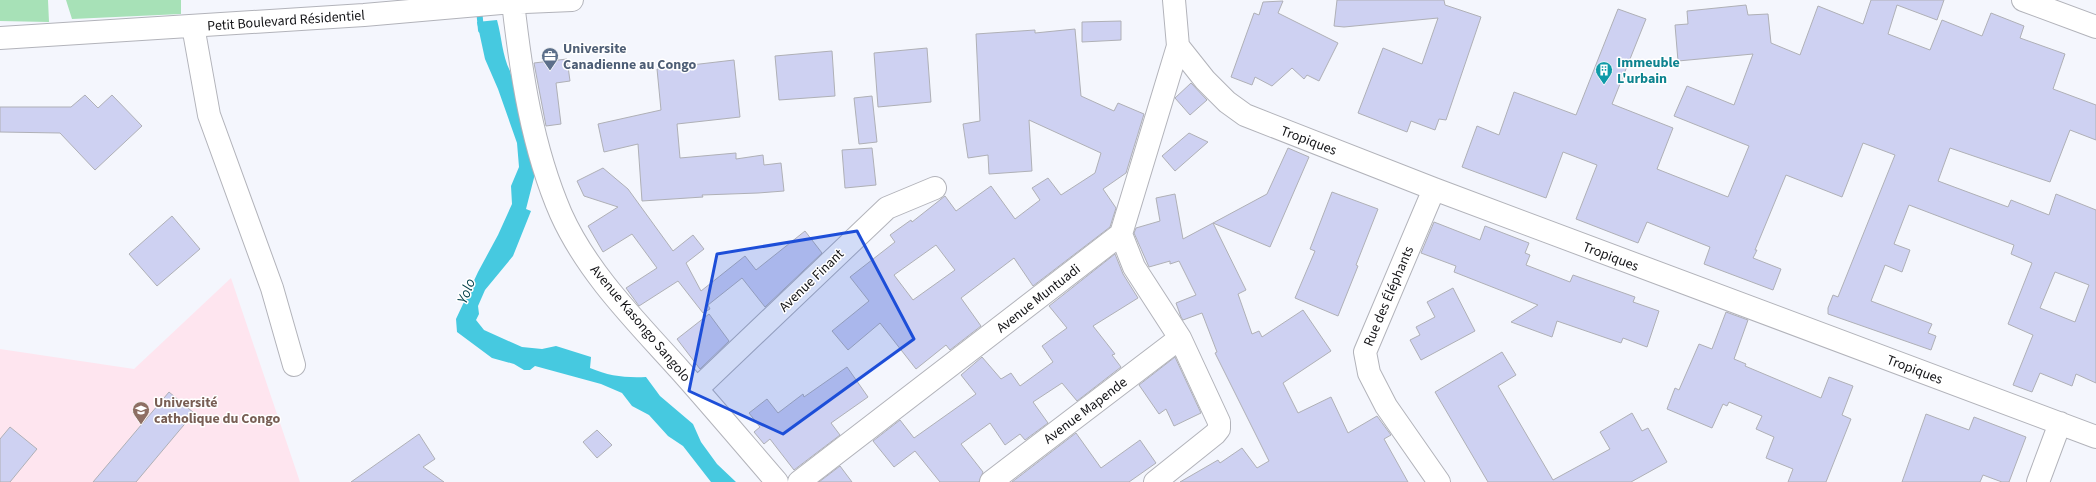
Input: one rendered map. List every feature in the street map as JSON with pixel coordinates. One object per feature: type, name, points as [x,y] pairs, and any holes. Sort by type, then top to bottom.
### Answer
[{"type":"street","name":"Petit Boulevard Résidentiel","points":[[0,38],[364,15],[507,2],[572,0]]},
{"type":"street","points":[[2023,0],[2096,27]]},
{"type":"street","name":"Avenue Kasongo Sangolo","points":[[507,2],[537,144],[562,214],[581,249],[606,285],[777,482]]},
{"type":"street","points":[[1155,482],[1215,434],[1219,429],[1219,422],[1180,338],[1134,267],[1121,234],[1178,46],[1175,9]]},
{"type":"street","points":[[192,26],[209,115],[272,288],[294,365]]},
{"type":"street","name":"Tropiques","points":[[1178,46],[1205,80],[1227,102],[1245,115],[1434,189],[2096,437]]},
{"type":"street","name":"Avenue Finant","points":[[697,390],[887,208],[935,188]]},
{"type":"street","name":"Rue des Éléphants","points":[[1434,189],[1365,352],[1369,373],[1386,406],[1439,482]]},
{"type":"street","name":"Avenue Muntuadi","points":[[799,482],[1121,234]]},
{"type":"street","name":"Avenue Mapende","points":[[991,482],[1180,338]]},
{"type":"street","points":[[2038,482],[2060,424]]},
{"type":"highlighted area","points":[[857,231],[914,339],[783,434],[689,391],[717,254]]},
{"type":"shaded area","name":"Université catholique du Congo","points":[[231,278],[300,482],[0,482],[0,349],[134,369]]},
{"type":"green space","points":[[0,0],[48,0],[49,22],[0,21]]},
{"type":"green space","points":[[66,0],[181,0],[181,14],[72,19]]},
{"type":"water","points":[[497,20],[505,59],[510,71],[536,170],[526,209],[531,211],[513,256],[485,290],[478,306],[479,314],[476,320],[484,330],[522,347],[542,349],[556,346],[591,357],[590,368],[597,371],[617,376],[646,377],[660,396],[693,424],[701,442],[717,464],[736,482],[711,482],[683,446],[668,436],[649,415],[632,406],[622,393],[601,384],[535,366],[530,370],[524,370],[514,364],[492,358],[457,332],[456,319],[512,204],[511,186],[519,167],[517,143],[498,89],[485,59],[477,22]]},
{"type":"building","points":[[1337,0],[1444,0],[1445,5],[1481,17],[1446,120],[1439,119],[1435,130],[1411,121],[1407,132],[1358,113],[1383,48],[1422,64],[1438,18],[1344,27],[1334,26]]},
{"type":"building","points":[[1871,0],[1944,0],[1937,20],[1897,5],[1888,34],[1930,50],[1942,20],[1982,36],[1991,13],[2024,26],[2020,38],[2065,54],[2053,89],[2096,105],[2096,140],[2070,130],[2050,182],[1950,148],[1938,181],[2008,207],[2011,200],[2049,215],[2056,194],[2096,210],[2096,383],[2076,374],[2072,386],[2040,373],[2032,392],[2013,385],[2033,335],[2008,324],[2032,263],[2011,254],[2014,245],[1909,205],[1894,244],[1910,250],[1902,272],[1885,265],[1871,301],[1932,324],[1928,333],[1936,336],[1931,350],[1828,314],[1828,308],[1833,295],[1838,297],[1895,155],[1863,143],[1842,197],[1786,175],[1753,258],[1781,269],[1773,290],[1704,264],[1710,247],[1647,222],[1638,243],[1576,219],[1597,165],[1563,152],[1546,198],[1462,167],[1477,126],[1499,135],[1514,92],[1576,115],[1618,9],[1646,19],[1612,104],[1673,128],[1657,169],[1728,197],[1749,146],[1674,116],[1687,86],[1734,105],[1753,54],[1678,61],[1675,25],[1688,24],[1687,11],[1746,5],[1748,15],[1768,14],[1771,43],[1800,55],[1818,6],[1863,24]],"holes":[[[2055,272],[2089,285],[2075,322],[2040,308]]]},
{"type":"building","points":[[1283,1],[1278,13],[1338,43],[1319,81],[1307,75],[1304,79],[1292,68],[1272,86],[1255,77],[1252,85],[1231,77],[1254,13],[1259,15],[1263,2]]},
{"type":"building","points":[[1121,21],[1121,40],[1082,42],[1082,22]]},
{"type":"building","points":[[1075,29],[1081,96],[1114,111],[1118,103],[1144,114],[1126,173],[1103,189],[1116,208],[1110,227],[1033,286],[1014,258],[961,298],[981,326],[950,350],[946,345],[916,369],[880,323],[848,350],[832,331],[869,301],[850,277],[895,242],[890,235],[911,220],[912,222],[945,196],[956,211],[991,186],[1015,219],[1040,200],[1032,188],[1048,178],[1061,195],[1095,173],[1101,153],[1029,120],[1032,171],[989,174],[988,155],[968,158],[963,124],[980,121],[976,34],[1035,30],[1035,33]],"holes":[[[936,245],[955,270],[913,300],[894,275]]]},
{"type":"building","points":[[927,48],[931,102],[878,107],[874,53]]},
{"type":"building","points":[[832,51],[835,96],[779,100],[775,56]]},
{"type":"building","points":[[567,59],[570,81],[556,83],[561,124],[546,126],[534,63]]},
{"type":"building","points":[[734,60],[740,117],[677,124],[680,158],[736,153],[736,159],[763,155],[764,165],[781,163],[784,191],[702,195],[703,197],[642,201],[638,144],[604,152],[598,124],[661,110],[657,69]]},
{"type":"building","points":[[1191,83],[1207,100],[1190,115],[1175,98]]},
{"type":"building","points":[[85,95],[98,108],[112,95],[142,126],[95,170],[60,133],[0,132],[0,107],[71,107]]},
{"type":"building","points":[[872,96],[877,142],[859,144],[854,98]]},
{"type":"building","points":[[1189,133],[1208,142],[1175,171],[1162,156]]},
{"type":"building","points":[[872,148],[876,185],[845,188],[842,150]]},
{"type":"building","points":[[1288,148],[1309,157],[1270,247],[1213,223],[1267,194]]},
{"type":"building","points":[[603,168],[628,189],[673,251],[693,235],[704,249],[686,263],[701,291],[745,256],[756,270],[805,231],[822,253],[765,307],[742,278],[708,305],[710,309],[703,313],[678,281],[639,306],[626,288],[657,268],[632,234],[603,252],[588,226],[618,207],[584,196],[577,181]]},
{"type":"building","points":[[1332,192],[1378,209],[1356,265],[1358,266],[1338,316],[1295,298],[1315,251],[1310,249]]},
{"type":"building","points":[[1175,194],[1183,239],[1213,223],[1246,290],[1238,294],[1252,334],[1259,331],[1262,337],[1303,310],[1331,351],[1283,383],[1298,413],[1331,397],[1348,433],[1377,416],[1391,435],[1384,439],[1408,482],[1180,482],[1218,460],[1220,463],[1242,448],[1257,468],[1269,461],[1215,353],[1217,352],[1202,313],[1183,320],[1181,317],[1176,303],[1196,295],[1179,261],[1170,264],[1170,261],[1149,267],[1134,233],[1136,228],[1160,221],[1156,198]]},
{"type":"building","points":[[172,216],[200,249],[157,286],[129,254]]},
{"type":"building","points":[[1434,222],[1480,240],[1485,226],[1529,243],[1525,253],[1530,255],[1526,265],[1570,282],[1573,275],[1635,297],[1633,302],[1659,311],[1647,347],[1623,338],[1621,343],[1557,321],[1552,337],[1511,322],[1538,305],[1454,272],[1456,266],[1421,253]]},
{"type":"building","points":[[1115,254],[1123,274],[1138,298],[1093,326],[1115,354],[1112,355],[1121,367],[1077,401],[1062,383],[1033,402],[1048,423],[1025,440],[1020,434],[1005,445],[990,423],[961,444],[983,472],[979,482],[940,482],[915,451],[894,467],[873,441],[900,420],[914,438],[976,394],[961,375],[982,357],[1001,379],[1011,373],[1020,386],[1053,362],[1042,346],[1067,328],[1049,306]]},
{"type":"building","points":[[1453,288],[1475,331],[1421,360],[1410,340],[1420,335],[1416,327],[1435,317],[1427,302]]},
{"type":"building","points":[[1726,312],[1748,320],[1734,359],[1746,364],[1745,366],[1821,398],[1829,377],[1853,386],[1842,415],[1851,419],[1826,482],[1788,482],[1793,469],[1766,458],[1774,437],[1756,429],[1762,416],[1729,402],[1727,406],[1723,404],[1712,428],[1667,409],[1675,388],[1679,390],[1699,344],[1712,349]]},
{"type":"building","points":[[709,314],[729,341],[700,369],[677,339]]},
{"type":"building","points":[[1502,352],[1516,375],[1498,386],[1553,480],[1610,449],[1600,432],[1632,413],[1642,431],[1648,428],[1667,462],[1631,482],[1488,482],[1435,392]]},
{"type":"building","points":[[1175,357],[1201,413],[1174,426],[1166,409],[1159,414],[1139,385]]},
{"type":"building","points":[[847,367],[868,397],[831,423],[840,435],[794,470],[770,439],[764,444],[754,432],[760,427],[749,413],[767,399],[778,413],[803,394],[804,397]]},
{"type":"building","points":[[169,392],[194,413],[136,482],[93,482]]},
{"type":"building","points":[[1926,414],[1969,430],[1974,417],[2026,437],[2009,482],[2002,482],[1983,475],[1980,482],[1902,482]]},
{"type":"building","points":[[10,427],[37,449],[10,482],[0,482],[0,439]]},
{"type":"building","points":[[597,430],[612,445],[597,458],[583,442]]},
{"type":"building","points":[[1076,433],[1101,468],[1140,440],[1156,463],[1129,482],[1012,482]]},
{"type":"building","points":[[419,434],[435,459],[423,467],[444,482],[351,482]]},
{"type":"building","points":[[840,466],[852,482],[819,482]]},
{"type":"waterway","name":"Yolo","points":[[479,9],[481,30]]},
{"type":"place","name":"Universite Canadienne au Congo","points":[[550,71]]},
{"type":"place","name":"Immeuble L'urbain","points":[[1604,85]]},
{"type":"place","name":"Université catholique du Congo","points":[[141,425]]}]
